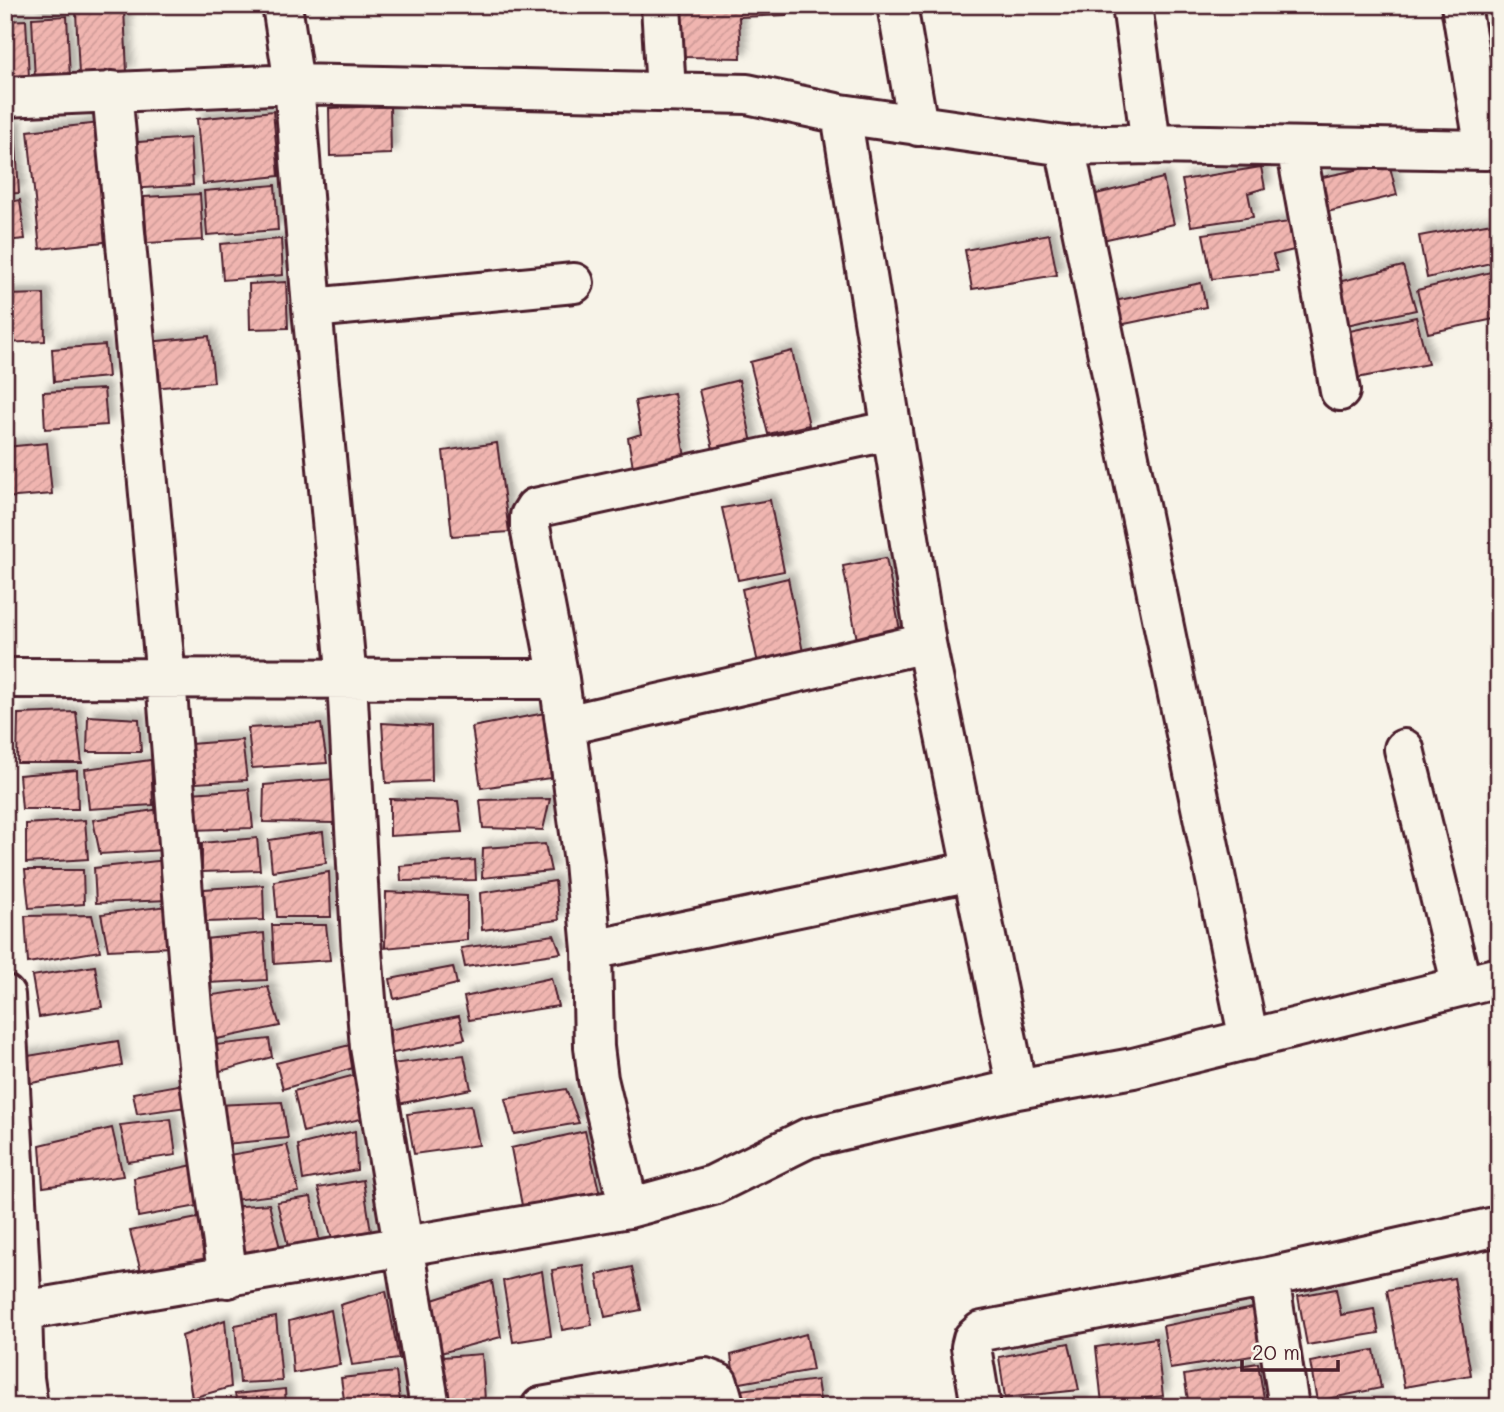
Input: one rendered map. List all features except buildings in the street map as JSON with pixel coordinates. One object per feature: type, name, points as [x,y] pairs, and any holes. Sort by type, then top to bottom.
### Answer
[{"type":"street","points":[[282,5],[294,84],[346,680],[370,1046],[430,1407]]},
{"type":"street","points":[[662,5],[666,92]]},
{"type":"street","points":[[897,5],[918,126]]},
{"type":"street","points":[[1132,5],[1151,144]]},
{"type":"street","points":[[5,97],[294,84],[747,94],[841,114],[1065,146],[1151,144],[1492,149],[1461,5]]},
{"type":"street","points":[[112,91],[166,679],[192,1008],[228,1278]]},
{"type":"street","points":[[841,114],[926,643],[1017,1089]]},
{"type":"street","points":[[1065,146],[1249,1040]]},
{"type":"street","points":[[1296,147],[1340,391]]},
{"type":"street","points":[[312,308],[574,283]]},
{"type":"street","points":[[629,1208],[598,1079],[594,1047],[592,950],[584,862],[559,679],[530,516],[535,508],[892,430]]},
{"type":"street","points":[[566,725],[926,643]]},
{"type":"street","points":[[5,678],[559,679]]},
{"type":"street","points":[[1404,749],[1462,986]]},
{"type":"street","points":[[592,950],[972,871]]},
{"type":"street","points":[[22,1311],[629,1208],[713,1185],[808,1138],[1017,1089],[1133,1068],[1499,977]]},
{"type":"street","points":[[5,995],[22,1311],[19,1388]]},
{"type":"street","points":[[981,1407],[971,1347],[973,1339],[982,1331],[1498,1233]]},
{"type":"street","points":[[1269,1277],[1289,1407]]},
{"type":"street","points":[[541,1407],[615,1401],[705,1378],[718,1383],[725,1407]]}]
